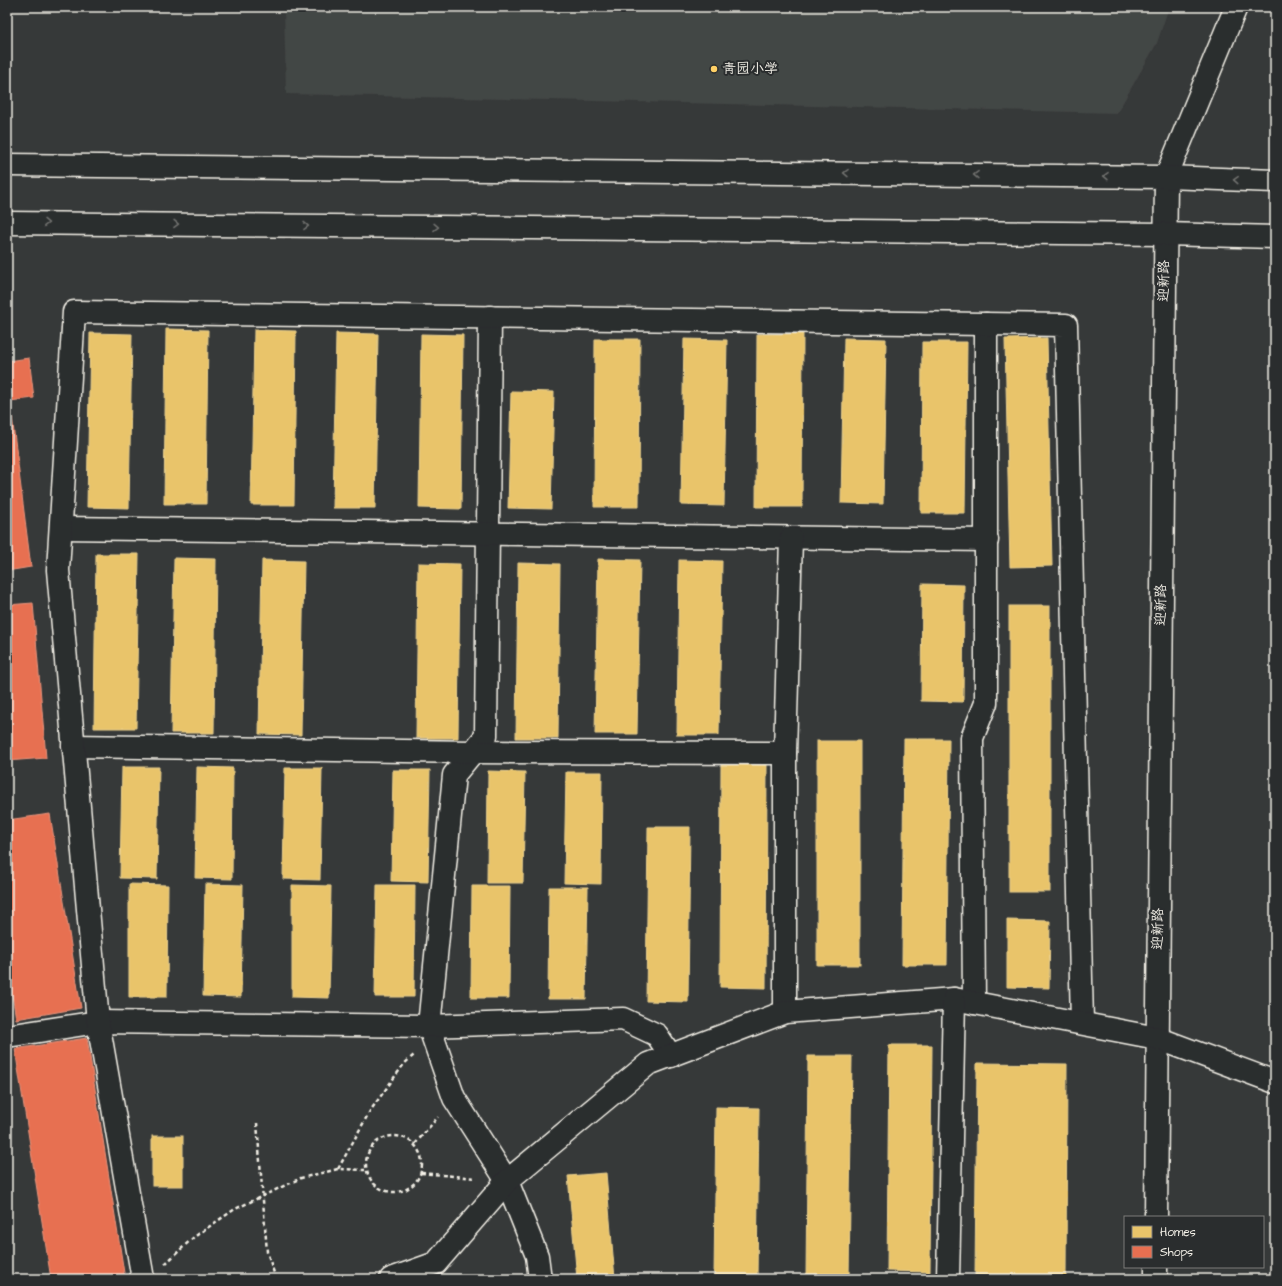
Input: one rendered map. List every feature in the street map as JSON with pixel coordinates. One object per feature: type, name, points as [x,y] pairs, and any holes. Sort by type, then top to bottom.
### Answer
[{"type":"street","name":"迎新路","points":[[1156,1216],[1166,176],[1236,7]]},
{"type":"street","points":[[7,165],[1166,176],[1275,181]]},
{"type":"street","points":[[7,223],[1165,234],[1275,237]]},
{"type":"street","points":[[143,1279],[98,1022],[58,570],[74,312],[1066,326],[1082,1023]]},
{"type":"street","points":[[490,317],[486,736],[454,775],[431,1031],[454,1098],[506,1180],[537,1256],[540,1279]]},
{"type":"street","points":[[948,1279],[964,1001],[972,738],[986,703],[986,324]]},
{"type":"street","points":[[60,528],[987,540]]},
{"type":"street","points":[[785,1012],[785,753],[791,538]]},
{"type":"street","points":[[73,746],[473,752],[785,753]]},
{"type":"street","points":[[391,1279],[436,1263],[506,1180],[648,1064],[785,1012],[964,1001],[1157,1038],[1275,1082]]},
{"type":"street","points":[[7,1036],[98,1022],[431,1031],[623,1019],[656,1035],[671,1056]]},
{"type":"street","points":[[1156,1268],[1156,1279]]},
{"type":"path","points":[[338,1169],[370,1111],[404,1064],[431,1031]]},
{"type":"path","points":[[415,1144],[454,1098]]},
{"type":"path","points":[[257,1124],[268,1252],[276,1279]]},
{"type":"path","points":[[387,1136],[402,1136],[415,1144],[422,1158],[421,1173],[413,1186],[400,1192],[385,1192],[372,1184],[365,1170],[366,1156],[374,1143],[387,1136]]},
{"type":"path","points":[[162,1267],[194,1237],[234,1209],[301,1178],[338,1169],[365,1170]]},
{"type":"path","points":[[421,1173],[506,1180]]},
{"type":"shaded area","name":"青园小学","points":[[284,7],[1169,7],[1157,43],[1117,113],[286,94]]},
{"type":"building: Homes","points":[[166,329],[208,330],[206,504],[164,504]]},
{"type":"building: Homes","points":[[254,330],[296,331],[294,505],[251,505]]},
{"type":"building: Homes","points":[[90,333],[132,334],[129,508],[87,507]]},
{"type":"building: Homes","points":[[336,333],[378,334],[375,508],[333,508]]},
{"type":"building: Homes","points":[[421,334],[463,335],[461,509],[419,508]]},
{"type":"building: Homes","points":[[757,334],[803,334],[802,507],[756,507]]},
{"type":"building: Homes","points":[[844,338],[886,339],[883,504],[841,503]]},
{"type":"building: Homes","points":[[1047,338],[1052,566],[1010,567],[1005,339]]},
{"type":"building: Homes","points":[[595,339],[640,339],[639,507],[594,507]]},
{"type":"building: Homes","points":[[684,339],[727,340],[724,506],[681,505]]},
{"type":"building: Homes","points":[[922,342],[967,342],[965,513],[921,513]]},
{"type":"building: Homes","points":[[511,391],[554,392],[551,509],[508,508]]},
{"type":"building: Homes","points":[[96,554],[139,554],[136,728],[94,728]]},
{"type":"building: Homes","points":[[174,558],[216,559],[214,733],[171,733]]},
{"type":"building: Homes","points":[[598,559],[640,560],[637,734],[595,734]]},
{"type":"building: Homes","points":[[262,560],[304,561],[301,735],[259,734]]},
{"type":"building: Homes","points":[[679,560],[722,561],[719,735],[677,735]]},
{"type":"building: Homes","points":[[418,563],[460,564],[458,738],[416,738]]},
{"type":"building: Homes","points":[[518,563],[560,564],[558,738],[516,738]]},
{"type":"building: Homes","points":[[922,584],[964,585],[963,702],[921,701]]},
{"type":"building: Homes","points":[[1009,606],[1050,606],[1050,892],[1009,892]]},
{"type":"building: Homes","points":[[904,739],[949,739],[947,965],[902,965]]},
{"type":"building: Homes","points":[[817,741],[860,741],[860,965],[817,965]]},
{"type":"building: Homes","points":[[721,764],[767,764],[766,988],[720,987]]},
{"type":"building: Homes","points":[[122,767],[159,767],[157,879],[120,878]]},
{"type":"building: Homes","points":[[197,767],[233,768],[232,879],[195,878]]},
{"type":"building: Homes","points":[[285,768],[322,768],[320,880],[283,879]]},
{"type":"building: Homes","points":[[393,770],[430,770],[428,882],[391,881]]},
{"type":"building: Homes","points":[[488,771],[525,772],[523,883],[487,883]]},
{"type":"building: Homes","points":[[566,772],[602,772],[601,884],[564,883]]},
{"type":"building: Homes","points":[[648,827],[690,827],[688,1002],[646,1001]]},
{"type":"building: Homes","points":[[129,884],[168,885],[167,997],[129,997]]},
{"type":"building: Homes","points":[[205,884],[243,885],[241,997],[203,996]]},
{"type":"building: Homes","points":[[292,885],[331,886],[329,998],[292,997]]},
{"type":"building: Homes","points":[[377,885],[415,885],[414,997],[375,997]]},
{"type":"building: Homes","points":[[472,886],[510,886],[509,998],[471,998]]},
{"type":"building: Homes","points":[[549,887],[588,887],[586,999],[548,999]]},
{"type":"building: Homes","points":[[1007,920],[1050,921],[1049,988],[1007,987]]},
{"type":"building: Homes","points":[[889,1045],[932,1045],[930,1272],[887,1271]]},
{"type":"building: Homes","points":[[808,1056],[852,1056],[849,1279],[806,1279]]},
{"type":"building: Homes","points":[[977,1063],[1067,1064],[1066,1279],[975,1279]]},
{"type":"building: Homes","points":[[716,1107],[759,1108],[757,1279],[714,1279]]},
{"type":"building: Homes","points":[[152,1136],[183,1136],[183,1186],[152,1186]]},
{"type":"building: Homes","points":[[606,1173],[615,1279],[577,1279],[568,1176]]},
{"type":"building: Shops","points":[[29,358],[34,398],[10,401],[31,567],[7,571],[7,361]]},
{"type":"building: Shops","points":[[33,603],[46,758],[7,761],[7,605]]},
{"type":"building: Shops","points":[[50,814],[81,1008],[16,1019],[7,964],[7,820]]},
{"type":"building: Shops","points":[[87,1038],[125,1279],[51,1279],[15,1049]]},
{"type":"place","name":"青园小学","points":[[714,69]]}]
